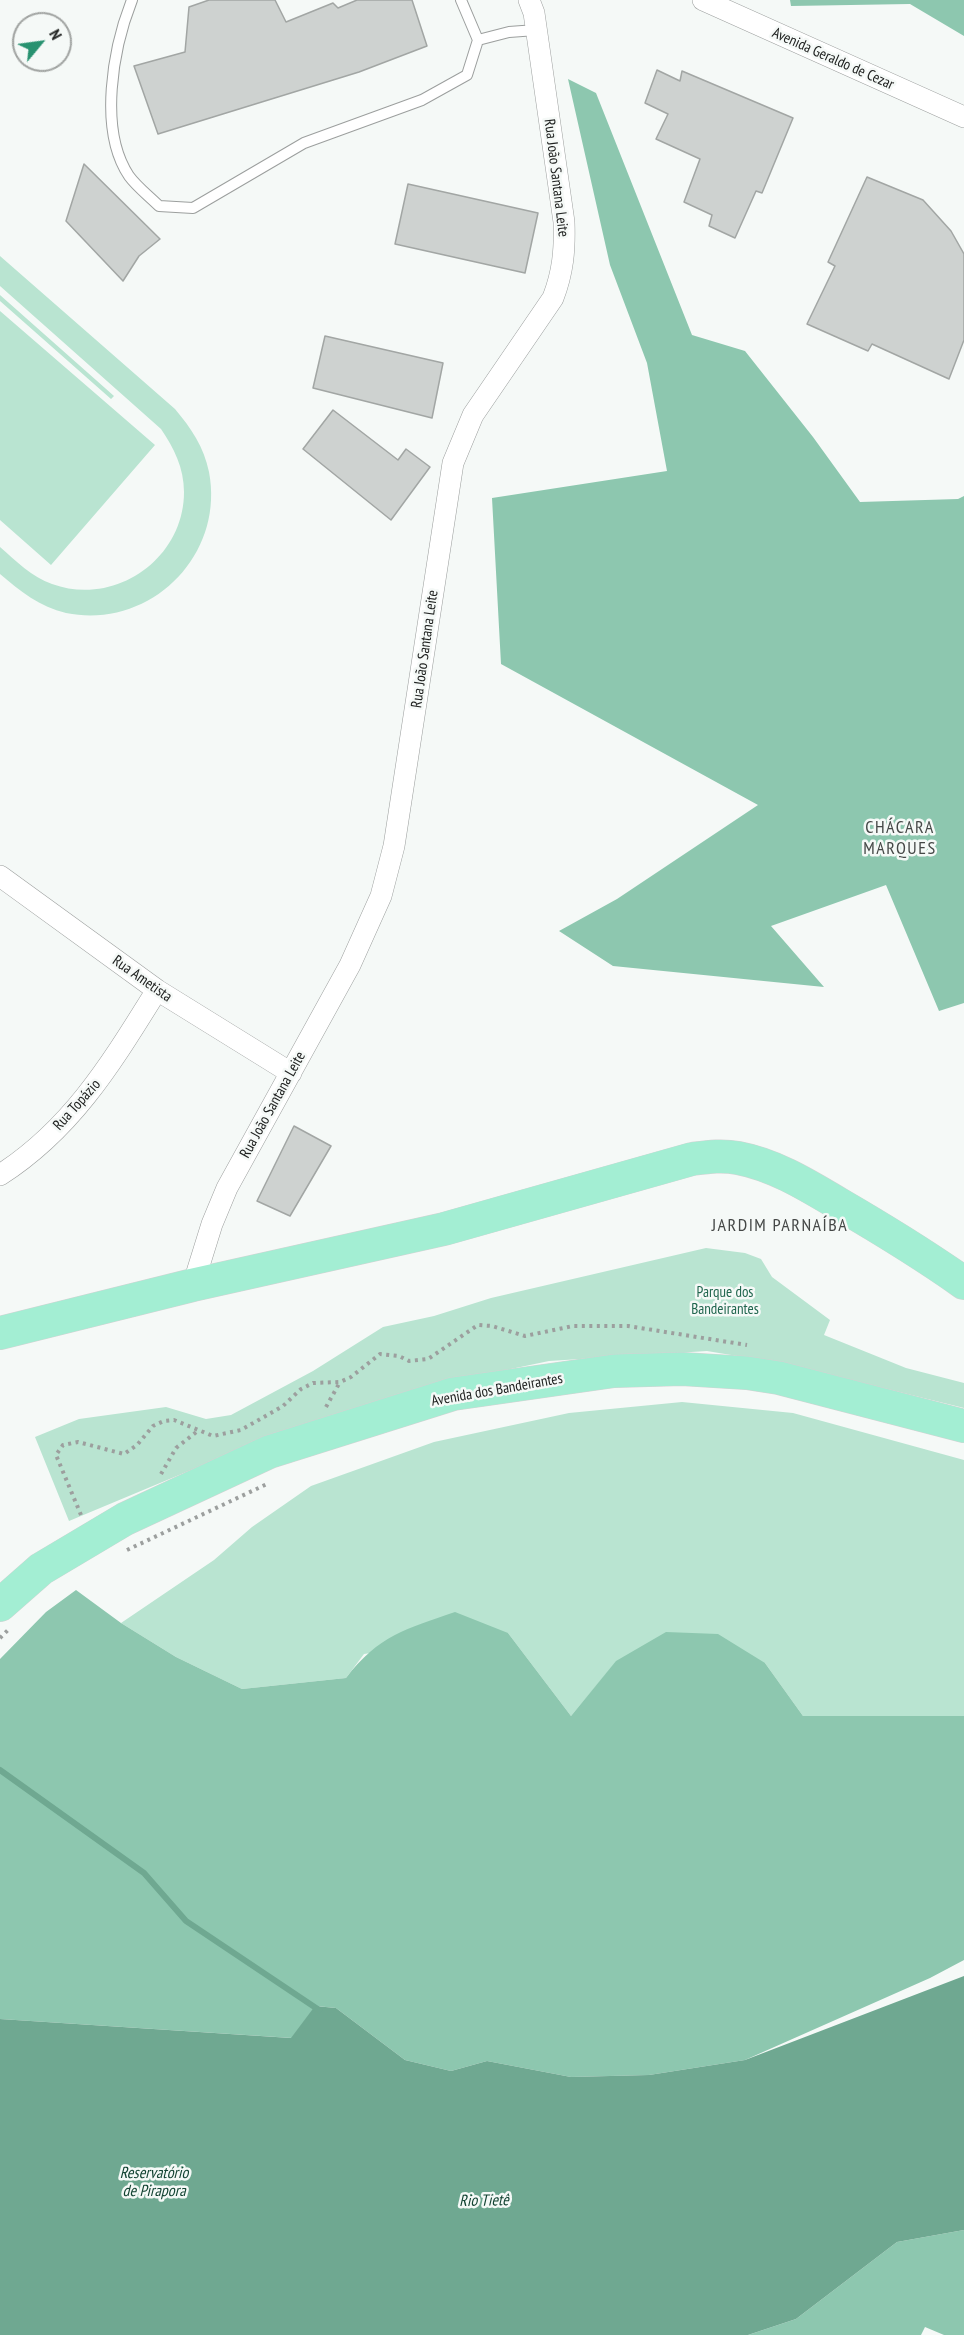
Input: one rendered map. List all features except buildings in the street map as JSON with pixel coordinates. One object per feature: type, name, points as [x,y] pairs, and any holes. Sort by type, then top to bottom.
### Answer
[{"type":"main road","points":[[0,1333],[444,1229],[692,1159],[715,1156],[739,1158],[769,1167],[801,1182],[911,1245],[964,1283]]},
{"type":"main road","name":"Avenida dos Bandeirantes","points":[[7,1614],[18,1588],[64,1553],[135,1514],[269,1452],[453,1394],[614,1371],[682,1369],[747,1372],[779,1378],[964,1426]]},
{"type":"street","name":"Rua João Santana Leite","points":[[193,1286],[212,1224],[227,1188],[350,965],[381,896],[389,866],[414,724],[453,464],[473,415],[553,298],[561,277],[565,249],[564,222],[530,0]]},
{"type":"street","name":"Avenida Geraldo de Cezar","points":[[703,0],[964,117]]},
{"type":"street","name":"Rua Ametista","points":[[0,876],[157,990],[291,1073]]},
{"type":"street","name":"Rua Topázio","points":[[0,1175],[52,1132],[88,1097],[157,990]]},
{"type":"lane","points":[[132,0],[122,26],[110,109],[117,149],[129,176],[159,206],[193,208],[304,142],[422,100],[467,75],[478,40],[461,0]]},
{"type":"lane","points":[[478,40],[509,32],[536,30]]},
{"type":"path","points":[[157,1484],[170,1455],[199,1430]]},
{"type":"path","points":[[121,1552],[275,1480]]},
{"type":"path","points":[[0,1638],[7,1614]]},
{"type":"green space","points":[[0,256],[175,409],[204,454],[209,472],[211,503],[205,532],[193,558],[175,580],[152,598],[126,610],[97,615],[66,613],[31,598],[0,574],[0,547],[31,573],[52,584],[76,589],[99,589],[121,583],[142,572],[159,557],[172,538],[181,516],[184,492],[177,459],[161,429],[0,286]]},
{"type":"green space","points":[[0,295],[114,396],[111,399],[0,301]]},
{"type":"green space","points":[[0,311],[155,445],[51,565],[0,520]]},
{"type":"green space","name":"Parque dos Bandeirantes","points":[[706,1248],[745,1253],[761,1259],[772,1277],[830,1320],[824,1335],[906,1368],[964,1383],[964,1408],[785,1364],[707,1351],[549,1361],[435,1385],[263,1440],[69,1521],[35,1437],[79,1419],[166,1407],[206,1419],[231,1415],[313,1371],[383,1327],[434,1316],[491,1298]]},
{"type":"green space","points":[[682,1402],[793,1413],[964,1460],[964,1716],[803,1716],[765,1663],[616,1662],[571,1716],[508,1633],[364,1654],[346,1678],[242,1689],[176,1657],[121,1623],[214,1560],[252,1527],[311,1486],[434,1442],[569,1413]]},
{"type":"shaded area","points":[[790,0],[964,0],[964,36],[910,4],[791,6]]},
{"type":"shaded area","points":[[568,79],[596,93],[692,335],[745,351],[813,437],[860,502],[958,499],[964,496],[964,1003],[939,1011],[886,885],[771,926],[824,987],[613,966],[559,931],[617,899],[758,805],[501,664],[492,498],[667,471],[647,363],[610,265]]},
{"type":"shaded area","points":[[76,1590],[121,1623],[176,1657],[242,1689],[346,1678],[370,1652],[394,1635],[455,1612],[508,1633],[571,1716],[616,1661],[666,1632],[718,1634],[765,1663],[803,1716],[964,1716],[964,1960],[930,1978],[745,2060],[649,2075],[571,2077],[487,2061],[451,2071],[405,2060],[336,2008],[316,2006],[292,2038],[0,2019],[0,1659],[46,1612]]},
{"type":"shaded area","points":[[964,2230],[964,2335],[944,2335],[925,2327],[921,2335],[748,2335],[796,2319],[897,2242]]},
{"type":"water","name":"Reservatório de Pirapora","points":[[964,1976],[964,2230],[897,2242],[796,2319],[748,2335],[0,2335],[0,2019],[291,2038],[315,2006],[336,2008],[405,2060],[451,2071],[487,2061],[571,2077],[649,2075],[745,2060]]},
{"type":"waterway","points":[[0,1770],[144,1873],[186,1921],[319,2010]]},
{"type":"district","name":"CHÁCARA MARQUES","points":[[900,838]]},
{"type":"district","name":"JARDIM PARNAÍBA","points":[[780,1226]]},
{"type":"water label","name":"Rio Tietê","points":[[484,2201]]}]
